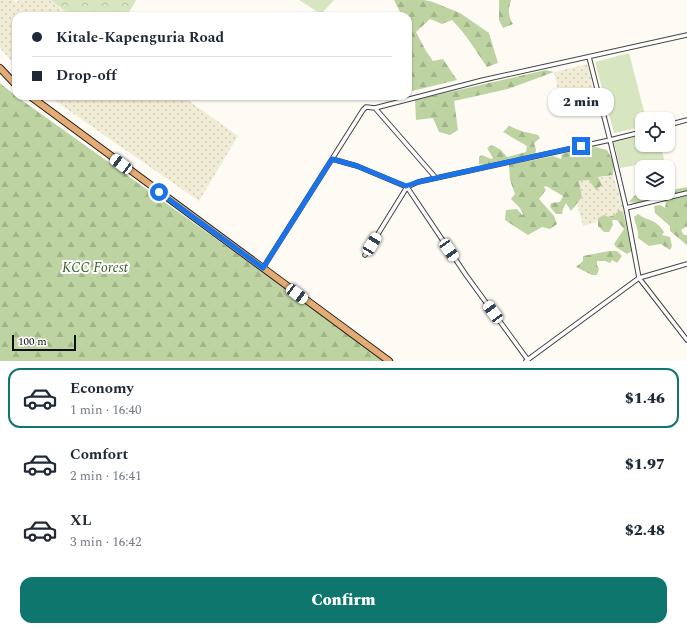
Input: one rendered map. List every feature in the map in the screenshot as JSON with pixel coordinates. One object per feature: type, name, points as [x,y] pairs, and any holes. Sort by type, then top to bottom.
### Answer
[{"type":"highway","points":[[0,68],[12,81]]},
{"type":"highway","points":[[35,100],[389,361]]},
{"type":"street","points":[[412,98],[483,80],[687,35]]},
{"type":"street","points":[[589,57],[626,208],[639,278],[687,340]]},
{"type":"street","points":[[263,268],[363,110],[366,107],[374,108],[405,100]]},
{"type":"street","points":[[374,108],[436,178]]},
{"type":"street","points":[[675,123],[687,120]]},
{"type":"street","points":[[365,255],[406,186],[418,182],[635,134]]},
{"type":"street","points":[[332,159],[357,166],[406,186],[466,275],[527,360],[639,278],[687,264]]},
{"type":"street","points":[[626,208],[687,193]]},
{"type":"shaded area","points":[[0,0],[13,0],[17,3],[18,0],[51,0],[67,12],[12,12],[12,62],[0,48]]},
{"type":"shaded area","points":[[588,64],[596,103],[562,111],[554,72]]},
{"type":"shaded area","points":[[54,100],[188,100],[238,136],[199,201]]},
{"type":"shaded area","points":[[613,175],[625,213],[583,226],[577,204],[582,197],[579,181]]},
{"type":"green space","points":[[51,0],[136,0],[129,12],[67,12]]},
{"type":"green space","points":[[299,0],[334,0],[323,12],[318,12]]},
{"type":"green space","points":[[394,0],[424,0],[460,13],[489,33],[498,63],[487,67],[452,20],[442,24],[430,19],[416,32],[433,61],[443,59],[457,80],[412,91],[412,12],[400,12]]},
{"type":"green space","points":[[499,0],[511,0],[509,12],[513,24],[503,28],[499,20]]},
{"type":"green space","points":[[629,53],[644,112],[635,112],[635,128],[614,133],[595,62]]},
{"type":"green space","points":[[546,70],[554,72],[508,89],[454,101],[458,130],[450,135],[439,132],[433,118],[416,120],[415,100]]},
{"type":"green space","name":"KCC Forest","points":[[0,83],[12,93],[12,100],[22,100],[387,361],[0,361]]},
{"type":"green space","points":[[509,126],[521,131],[538,135],[540,138],[534,143],[536,150],[535,154],[484,165],[479,164],[479,157],[482,155],[491,159],[493,158],[487,148],[492,145],[501,150],[507,157],[526,152],[527,146],[503,132]]},
{"type":"green space","points":[[635,137],[635,152],[662,152],[664,160],[635,160],[635,165],[620,168],[614,142]]},
{"type":"green space","points":[[595,147],[607,150],[614,163],[613,175],[598,177],[602,185],[596,190],[589,180],[579,181],[582,197],[571,211],[566,203],[562,214],[556,214],[550,207],[551,203],[560,202],[563,196],[546,186],[544,187],[546,190],[539,199],[554,216],[557,224],[550,229],[542,227],[528,235],[505,220],[506,210],[517,209],[522,215],[523,214],[520,208],[511,199],[515,194],[510,180],[509,165],[553,156],[561,159],[562,154],[579,149]]},
{"type":"green space","points":[[687,187],[687,226],[681,230],[684,235],[687,235],[687,245],[670,231],[670,226],[655,213],[654,206],[660,205],[665,208],[666,202],[657,200],[675,200],[675,189]]},
{"type":"green space","points":[[635,195],[635,200],[649,200],[637,203],[629,202]]},
{"type":"green space","points":[[619,210],[623,212],[632,251],[627,254],[614,244],[624,229],[617,220],[612,220],[613,225],[609,232],[604,232],[598,226],[598,218],[604,215],[608,217],[615,215]]},
{"type":"green space","points":[[638,214],[658,224],[664,232],[662,235],[670,237],[672,246],[670,250],[661,244],[649,246],[638,238],[634,217]]},
{"type":"green space","points":[[617,251],[622,256],[617,263],[612,260],[610,263],[605,261],[597,261],[599,269],[597,275],[592,275],[576,267],[583,261],[583,256]]},
{"type":"route","points":[[159,192],[263,268],[332,159],[357,166],[406,186],[418,182],[581,146]]}]
